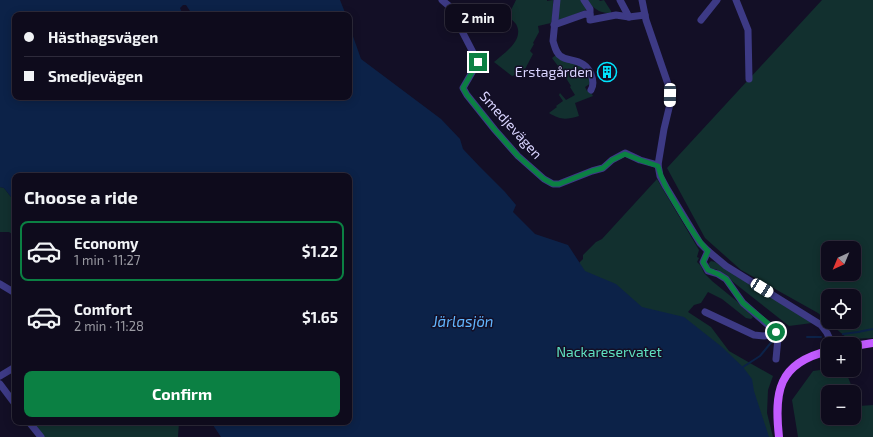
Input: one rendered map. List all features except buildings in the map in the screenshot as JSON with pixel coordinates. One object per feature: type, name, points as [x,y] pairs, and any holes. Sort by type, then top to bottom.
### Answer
[{"type":"main road","points":[[861,345],[873,343]]},
{"type":"main road","points":[[779,437],[777,403],[782,383],[786,375],[799,362],[821,353]]},
{"type":"street","name":"Smedjevägen","points":[[442,0],[450,3],[478,62],[463,88],[495,130],[518,156],[544,179],[553,184],[559,184],[603,168],[612,160],[625,154],[658,166]]},
{"type":"street","points":[[557,0],[553,41],[558,54],[564,58],[583,63],[589,69],[593,78],[593,87],[591,90]]},
{"type":"street","points":[[584,0],[590,9],[590,17]]},
{"type":"street","points":[[620,0],[629,17]]},
{"type":"street","points":[[642,0],[645,15],[669,87],[669,113],[664,129],[658,166],[660,176],[666,187],[700,243],[708,251],[726,266],[821,325],[829,337]]},
{"type":"street","points":[[701,20],[717,0]]},
{"type":"street","points":[[736,0],[748,30],[749,79]]},
{"type":"street","points":[[554,25],[585,14],[590,17],[616,15],[629,17],[645,15]]},
{"type":"street","points":[[708,251],[703,262],[708,270],[726,279],[743,303],[775,331],[778,338],[776,359]]},
{"type":"street","points":[[0,284],[12,291]]},
{"type":"street","points":[[705,312],[754,335],[769,335],[775,331]]},
{"type":"street","points":[[0,376],[12,369]]},
{"type":"street","points":[[0,384],[12,400]]},
{"type":"street","points":[[31,425],[41,437]]},
{"type":"green space","points":[[516,0],[553,0],[553,12],[551,23],[538,26],[539,32],[530,51],[533,54],[523,73],[512,76],[494,62],[516,41],[518,30],[509,14]]},
{"type":"green space","points":[[558,0],[582,0],[588,9],[558,21]]},
{"type":"green space","points":[[587,0],[604,0],[611,13],[603,13],[597,10]]},
{"type":"green space","points":[[822,0],[873,0],[873,338],[846,337],[836,329],[861,329],[861,289],[821,289],[821,316],[741,270],[705,238],[667,168]]},
{"type":"green space","points":[[556,55],[585,68],[591,83],[585,87],[593,96],[575,103],[579,116],[563,119],[549,113],[563,101],[559,95],[560,93],[566,100],[575,95],[570,87],[571,86],[566,78],[562,76],[563,75],[557,67],[558,66],[552,58]]},
{"type":"green space","name":"Nackareservatet","points":[[657,179],[699,250],[697,257],[699,258],[697,262],[701,266],[704,273],[753,317],[751,319],[746,318],[722,299],[708,292],[701,303],[694,305],[688,312],[711,327],[729,351],[773,376],[768,390],[767,413],[773,437],[479,437],[579,263],[583,259],[583,255],[596,242],[602,239]]},
{"type":"green space","points":[[0,187],[4,188],[12,198],[12,234],[9,232],[0,232]]},
{"type":"green space","points":[[711,261],[715,262],[812,323],[789,326],[716,269],[710,269],[708,264]]},
{"type":"green space","points":[[821,370],[821,377],[848,377],[851,385],[821,385],[821,425],[861,425],[861,406],[873,405],[873,437],[798,437],[792,400],[813,371]]},
{"type":"green space","points":[[36,425],[179,425],[178,437],[44,437]]},
{"type":"water","name":"Järlasjön","points":[[0,0],[340,0],[345,12],[191,12],[186,5],[183,5],[180,8],[182,12],[12,12],[12,100],[352,100],[352,34],[361,59],[441,119],[460,139],[463,149],[516,205],[513,212],[535,234],[568,245],[585,271],[616,284],[642,307],[684,317],[722,347],[743,367],[752,379],[754,391],[769,437],[221,437],[213,425],[352,425],[352,173],[12,173],[12,198],[4,188],[0,187]]},
{"type":"waterway","points":[[843,334],[873,329]]},
{"type":"waterway","points":[[807,337],[821,337]]},
{"type":"waterway","points":[[743,367],[760,356],[774,339]]},
{"type":"place","name":"Erstagården","points":[[607,72]]},
{"type":"route","points":[[478,62],[463,88],[495,130],[518,156],[544,179],[553,184],[559,184],[603,168],[612,160],[625,154],[658,166],[660,176],[666,187],[700,243],[708,251],[703,262],[705,266],[708,270],[726,279],[743,303],[770,325],[776,332]]}]
